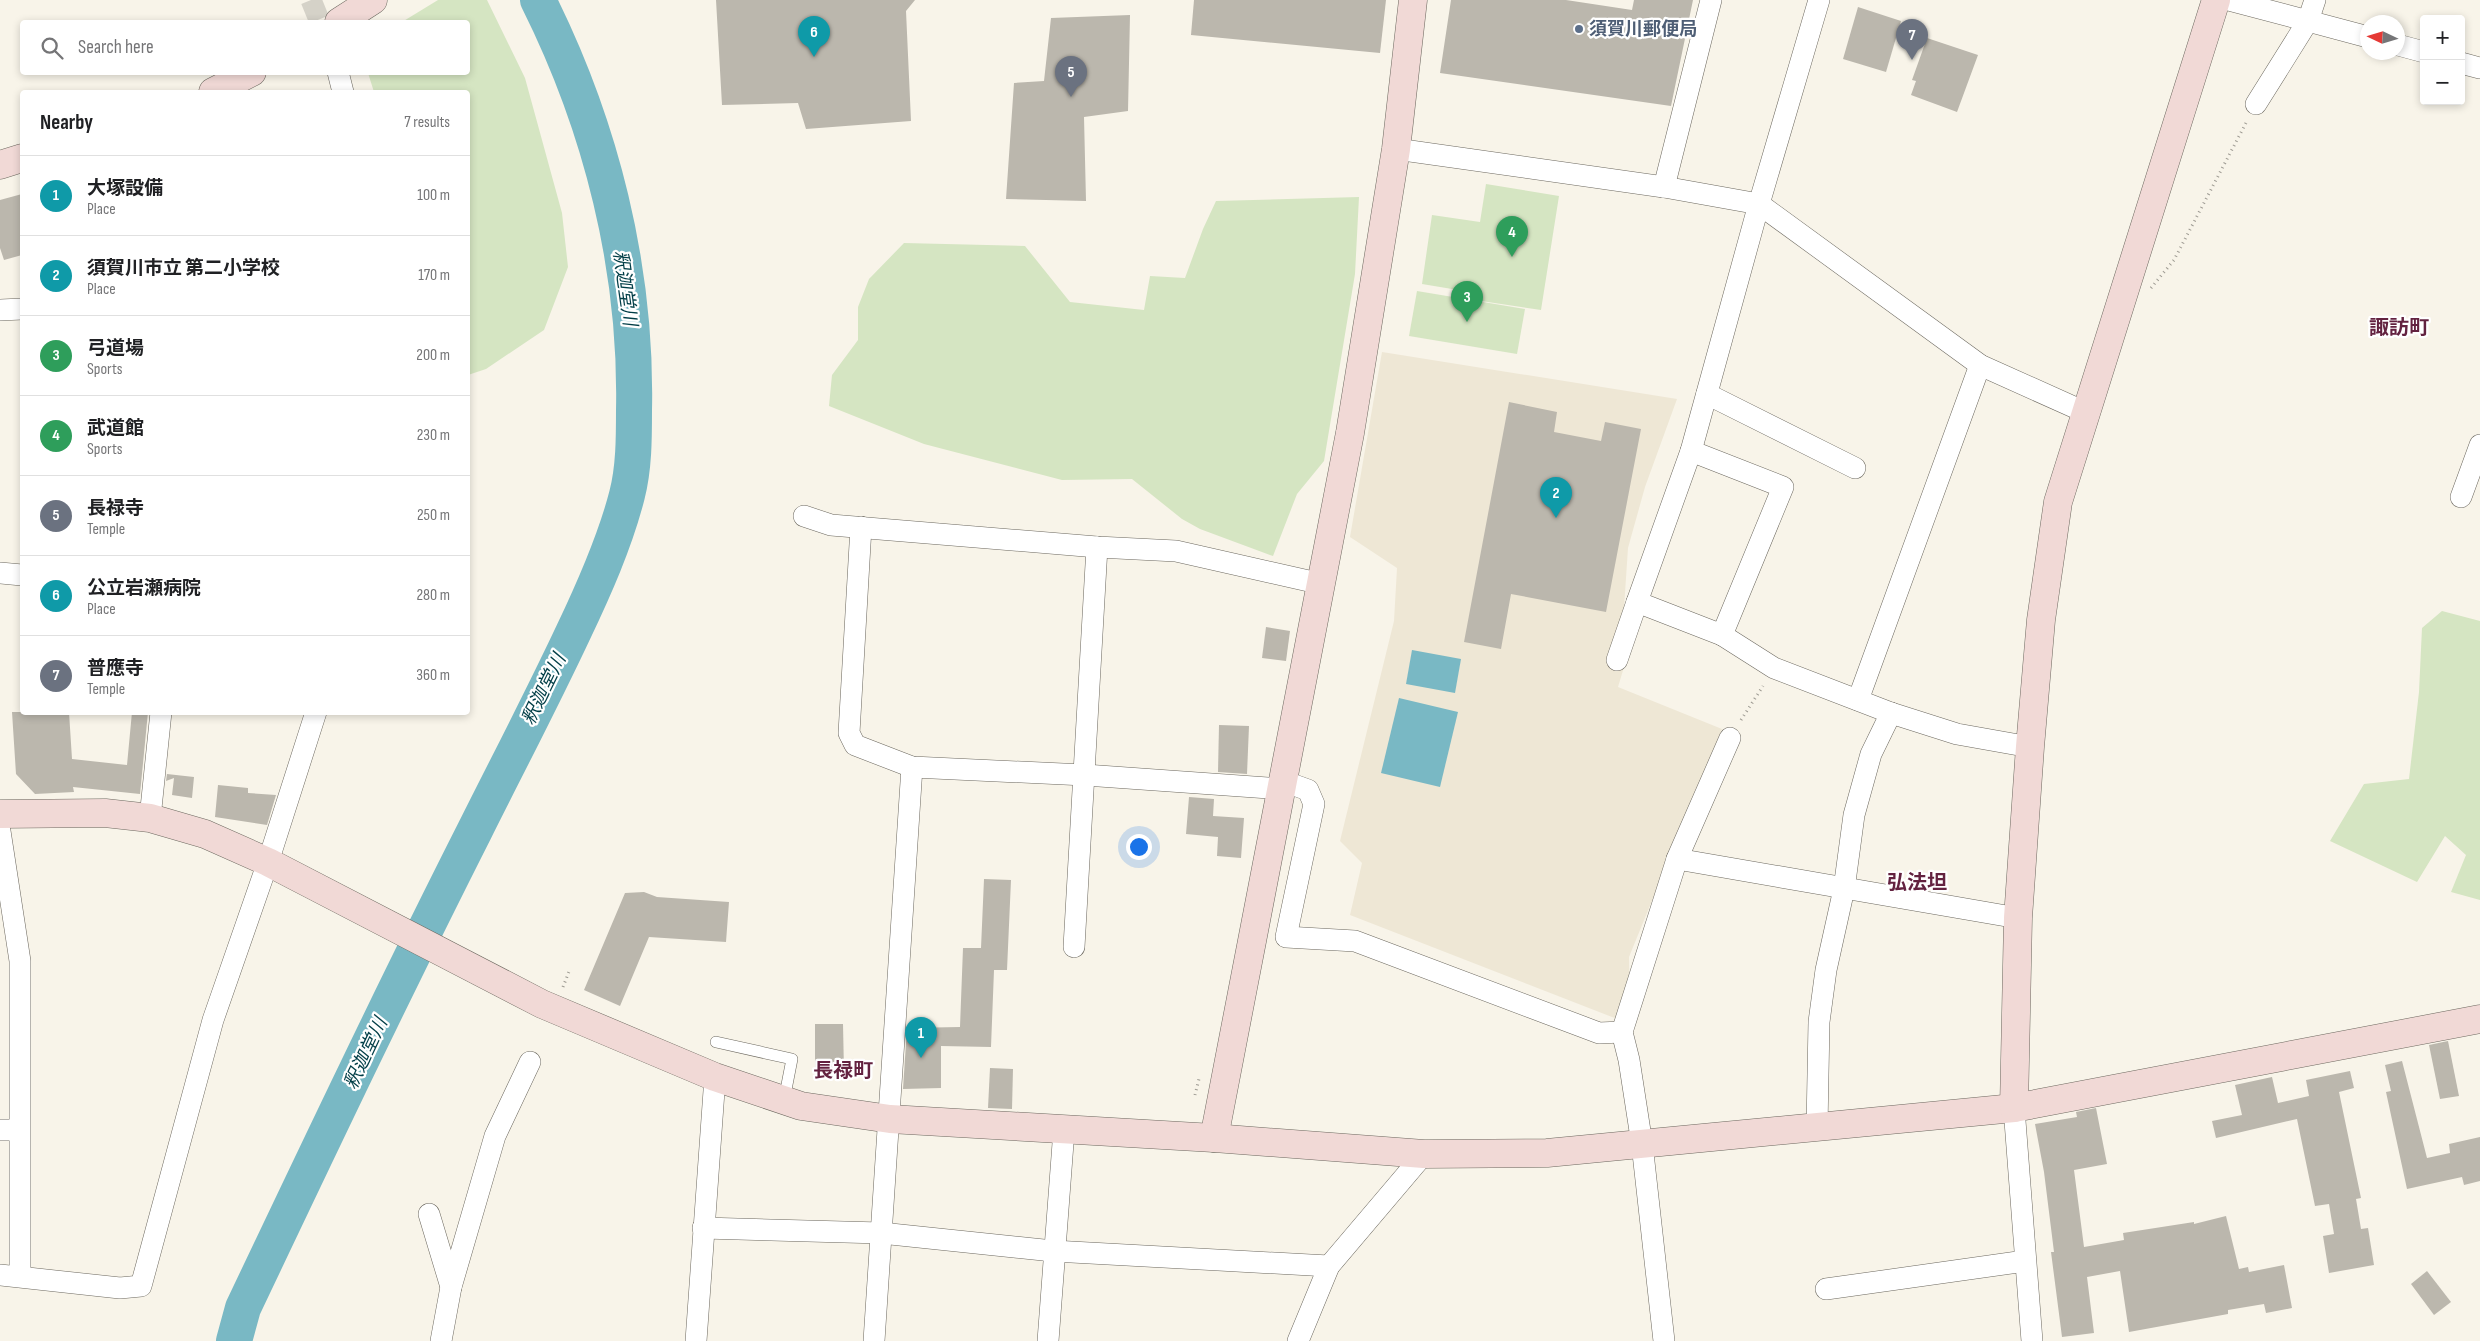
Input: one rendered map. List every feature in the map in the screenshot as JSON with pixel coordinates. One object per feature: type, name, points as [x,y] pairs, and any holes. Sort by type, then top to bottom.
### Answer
[{"type":"street","points":[[342,20],[373,0]]},
{"type":"street","points":[[1214,1138],[1322,584],[1368,327],[1396,149],[1413,0]]},
{"type":"street","points":[[1664,187],[1711,0]]},
{"type":"street","points":[[1617,660],[1691,451],[1759,204],[1819,0]]},
{"type":"street","points":[[2032,1341],[2014,1108],[2018,918],[2041,620],[2058,502],[2216,0]]},
{"type":"street","points":[[2229,0],[2360,35]]},
{"type":"street","points":[[2256,104],[2308,21],[2315,0]]},
{"type":"street","points":[[2405,47],[2420,51]]},
{"type":"street","points":[[2465,64],[2480,68]]},
{"type":"street","points":[[217,90],[246,75]]},
{"type":"street","points":[[339,75],[342,90]]},
{"type":"street","points":[[1396,149],[1664,187],[1759,204],[1980,365],[2087,413]]},
{"type":"street","points":[[0,165],[20,159]]},
{"type":"street","points":[[0,310],[20,309]]},
{"type":"street","points":[[1858,700],[1980,365]]},
{"type":"street","points":[[1707,394],[1855,468]]},
{"type":"street","points":[[2461,497],[2480,445]]},
{"type":"street","points":[[1691,451],[1783,487],[1722,635]]},
{"type":"street","points":[[804,516],[830,525],[1097,547],[1176,551],[1322,584]]},
{"type":"street","points":[[861,527],[848,733],[855,745],[912,767],[1282,785],[1308,790],[1314,804],[1286,937],[1355,941],[1600,1033],[1622,1032]]},
{"type":"street","points":[[1074,947],[1097,547]]},
{"type":"street","points":[[0,572],[20,575]]},
{"type":"street","points":[[1637,602],[1722,635],[1774,668],[1891,714],[1957,734],[2030,747]]},
{"type":"street","points":[[1817,1127],[1819,1022],[1826,970],[1844,889],[1854,815],[1871,754],[1891,714]]},
{"type":"street","points":[[150,818],[161,715]]},
{"type":"street","points":[[0,831],[10,962],[10,1275],[120,1288],[141,1286],[213,1020],[268,862],[315,715]]},
{"type":"street","points":[[1664,1341],[1642,1144],[1630,1060],[1622,1032],[1677,859],[1730,738]]},
{"type":"street","points":[[874,1341],[912,767]]},
{"type":"street","points":[[0,814],[105,813],[150,818],[205,834],[268,862],[542,1004],[715,1077],[801,1106],[890,1120],[1214,1138],[1424,1154],[1547,1153],[2014,1108],[2480,1019]]},
{"type":"street","points":[[1677,859],[2018,918]]},
{"type":"street","points":[[441,1341],[451,1287],[495,1136],[530,1062]]},
{"type":"street","points":[[696,1341],[715,1077]]},
{"type":"street","points":[[1048,1341],[1064,1130]]},
{"type":"street","points":[[1298,1341],[1329,1266],[1424,1154]]},
{"type":"street","points":[[429,1214],[451,1287]]},
{"type":"street","points":[[703,1228],[881,1233],[1054,1251],[1329,1266]]},
{"type":"street","points":[[1826,1289],[2025,1261]]},
{"type":"lane","points":[[716,1042],[792,1059],[784,1100]]},
{"type":"path","points":[[2121,306],[2143,298],[2174,260],[2256,104]]},
{"type":"path","points":[[1730,738],[1774,668]]},
{"type":"path","points":[[562,989],[570,969]]},
{"type":"shaded area","points":[[1382,352],[1677,399],[1645,487],[1628,548],[1624,608],[1606,660],[1624,667],[1618,687],[1722,729],[1629,957],[1630,1024],[1350,915],[1362,863],[1340,841],[1394,621],[1397,568],[1350,537]]},
{"type":"green space","points":[[438,0],[487,0],[525,78],[562,213],[568,267],[544,330],[486,369],[470,374],[470,90],[373,90],[369,75],[470,75],[470,20],[405,20]]},
{"type":"green space","points":[[1486,184],[1559,196],[1541,310],[1468,299],[1470,292],[1422,284],[1432,215],[1480,222]]},
{"type":"green space","points":[[1359,197],[1355,274],[1324,461],[1297,494],[1273,556],[1200,529],[1182,519],[1132,479],[1062,480],[924,444],[829,406],[832,375],[858,340],[858,307],[869,279],[904,243],[1025,246],[1070,302],[1144,310],[1150,276],[1185,278],[1203,229],[1216,201]]},
{"type":"green space","points":[[1417,291],[1525,309],[1517,354],[1409,336]]},
{"type":"green space","points":[[2442,611],[2480,621],[2480,900],[2451,892],[2466,855],[2445,836],[2417,882],[2330,841],[2364,784],[2409,779],[2419,692],[2422,628]]},
{"type":"water","points":[[1412,650],[1461,659],[1455,693],[1406,684]]},
{"type":"water","points":[[1399,698],[1458,712],[1440,787],[1381,773]]},
{"type":"building","points":[[716,0],[915,0],[906,11],[911,121],[806,129],[798,103],[722,105]]},
{"type":"building","points":[[1194,0],[1386,0],[1380,53],[1191,35]]},
{"type":"building","points":[[1451,0],[1566,0],[1632,10],[1634,0],[1693,0],[1671,106],[1440,73]]},
{"type":"building","points":[[1858,7],[1901,21],[1886,72],[1843,59]]},
{"type":"building","points":[[1130,15],[1128,111],[1084,117],[1086,201],[1006,199],[1014,83],[1044,81],[1051,18]]},
{"type":"building","points":[[1927,38],[1978,55],[1957,112],[1911,95],[1916,81],[1912,80]]},
{"type":"building","points":[[20,195],[20,256],[4,260],[0,248],[0,200]]},
{"type":"building","points":[[1509,402],[1557,412],[1554,432],[1601,441],[1605,422],[1641,429],[1606,612],[1511,594],[1501,649],[1464,642]]},
{"type":"building","points":[[1266,627],[1290,631],[1286,661],[1262,658]]},
{"type":"building","points":[[12,712],[20,712],[20,715],[69,715],[72,759],[127,765],[132,715],[148,715],[140,794],[73,787],[74,792],[35,794],[16,774]]},
{"type":"building","points":[[1219,725],[1249,726],[1247,774],[1218,772]]},
{"type":"building","points":[[167,774],[194,777],[192,798],[172,795],[174,778],[166,781]]},
{"type":"building","points":[[218,785],[248,788],[248,793],[276,795],[267,825],[215,817]]},
{"type":"building","points":[[1189,797],[1214,799],[1213,816],[1244,818],[1241,858],[1217,856],[1218,837],[1186,834]]},
{"type":"building","points":[[984,879],[1011,880],[1007,970],[994,970],[991,1047],[941,1046],[941,1088],[903,1089],[907,1028],[960,1027],[963,948],[981,948]]},
{"type":"building","points":[[644,892],[657,897],[729,902],[726,942],[649,937],[620,1006],[584,990],[625,893]]},
{"type":"building","points":[[815,1024],[843,1024],[844,1072],[815,1072]]},
{"type":"building","points":[[2448,1041],[2459,1096],[2440,1099],[2429,1045]]},
{"type":"building","points":[[2402,1061],[2427,1158],[2450,1153],[2449,1144],[2480,1137],[2480,1181],[2464,1185],[2462,1177],[2407,1189],[2386,1092],[2391,1091],[2385,1065]]},
{"type":"building","points":[[990,1068],[1013,1069],[1012,1109],[988,1108]]},
{"type":"building","points":[[2350,1071],[2354,1088],[2339,1092],[2361,1198],[2356,1199],[2361,1229],[2368,1228],[2374,1265],[2329,1273],[2323,1236],[2334,1234],[2329,1204],[2315,1206],[2297,1119],[2216,1138],[2212,1121],[2242,1115],[2235,1085],[2272,1077],[2278,1103],[2309,1096],[2306,1080]]},
{"type":"building","points":[[2096,1108],[2107,1164],[2074,1170],[2084,1247],[2124,1240],[2123,1233],[2194,1222],[2194,1224],[2226,1216],[2239,1269],[2248,1267],[2249,1272],[2284,1265],[2292,1308],[2266,1313],[2264,1304],[2228,1310],[2228,1314],[2129,1332],[2120,1271],[2087,1277],[2094,1333],[2062,1337],[2051,1252],[2054,1252],[2044,1172],[2035,1124],[2077,1117],[2076,1112]]},
{"type":"building","points":[[2427,1271],[2451,1302],[2434,1315],[2411,1284]]},
{"type":"waterway","name":"釈迦堂川","points":[[234,1341],[243,1308],[329,1128],[581,616],[610,548],[627,495],[634,442],[633,357],[622,251],[611,199],[580,97],[538,0]]},
{"type":"tunnel","points":[[311,0],[319,20]]},
{"type":"place","name":"須賀川郵便局","points":[[1579,29]]},
{"type":"place","name":"公立岩瀬病院","points":[[814,57]]},
{"type":"place","name":"普應寺","points":[[1912,60]]},
{"type":"place","name":"長禄寺","points":[[1071,97]]},
{"type":"place","name":"武道館","points":[[1512,257]]},
{"type":"place","name":"弓道場","points":[[1467,322]]},
{"type":"place","name":"須賀川市立 第二小学校","points":[[1556,518]]},
{"type":"place","name":"大塚設備","points":[[921,1058]]},
{"type":"district","name":"諏訪町","points":[[2399,327]]},
{"type":"district","name":"弘法坦","points":[[1917,882]]},
{"type":"district","name":"長禄町","points":[[843,1070]]}]
